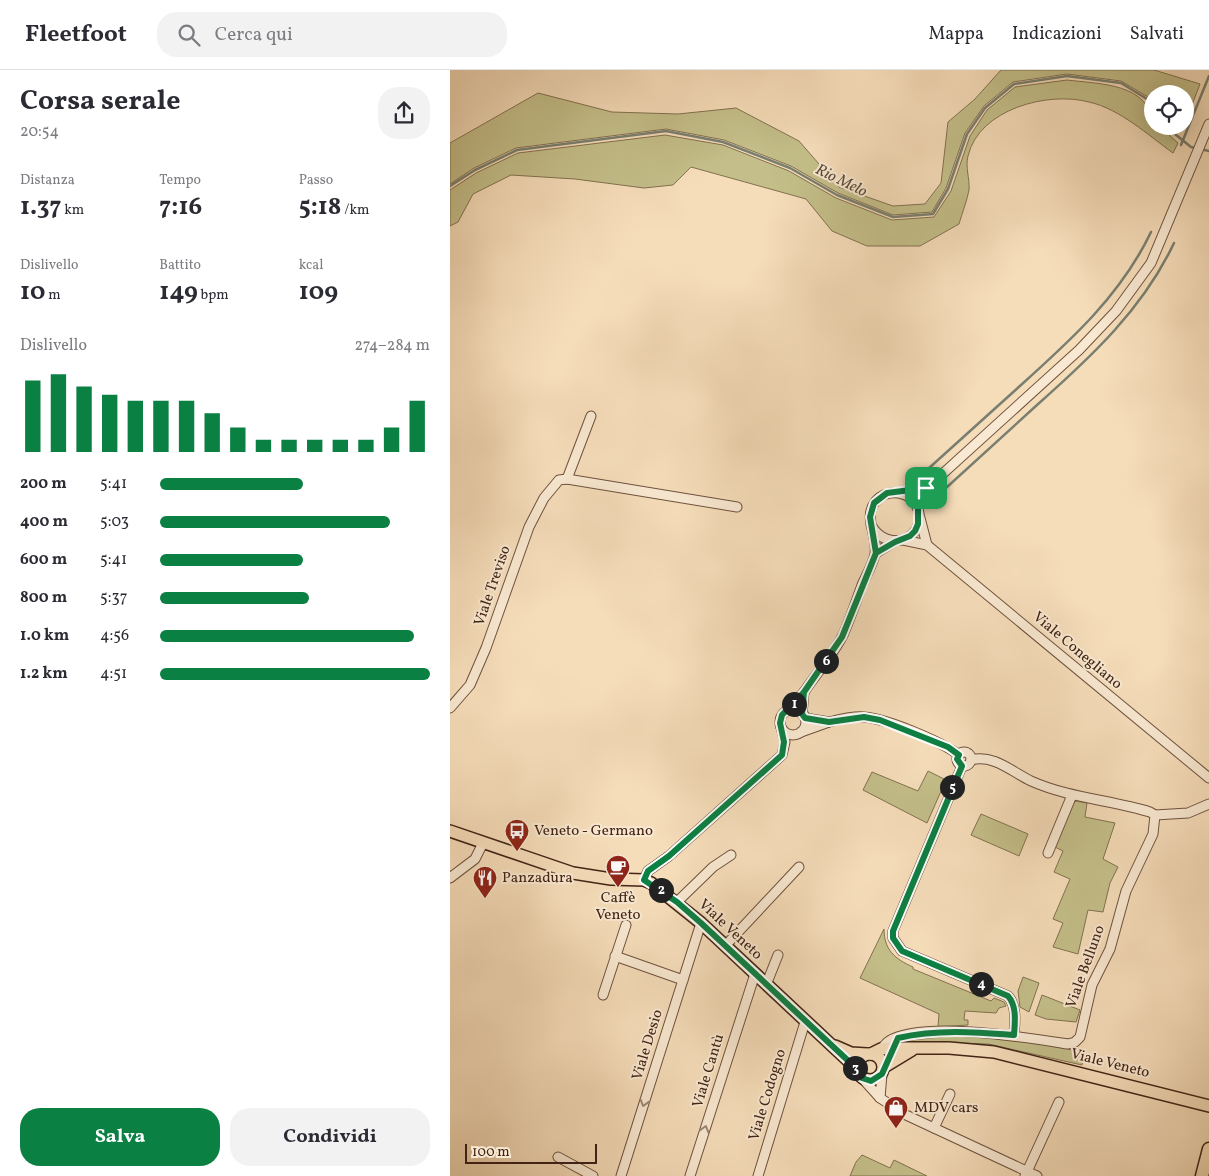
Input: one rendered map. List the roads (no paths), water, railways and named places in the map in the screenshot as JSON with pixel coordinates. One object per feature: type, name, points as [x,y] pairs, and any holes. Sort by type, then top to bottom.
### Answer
[{"type":"highway","points":[[1202,1176],[1209,1149]]},
{"type":"main road","points":[[450,832],[573,873],[611,879],[644,880]]},
{"type":"main road","name":"Viale Veneto","points":[[644,880],[677,902],[701,923],[860,1074]]},
{"type":"main road","name":"Viale Veneto","points":[[827,1043],[851,1053],[873,1052],[896,1043],[914,1050],[950,1048],[994,1052],[1209,1106]]},
{"type":"main road","points":[[885,1068],[878,1056],[873,1052],[859,1060],[860,1074],[871,1081],[885,1068],[896,1043]]},
{"type":"main road","name":"Viale Veneto","points":[[885,1068],[914,1050]]},
{"type":"street","points":[[644,880],[648,871],[669,856],[782,755],[784,742],[780,719],[804,692],[842,637],[876,553],[870,517],[874,503],[887,493],[902,493],[926,488],[1079,350],[1116,311],[1151,263],[1209,124]]},
{"type":"street","points":[[591,416],[567,479],[736,506]]},
{"type":"street","name":"Viale Treviso","points":[[450,708],[470,685],[537,510],[553,485],[559,480],[567,479]]},
{"type":"street","points":[[876,553],[915,531],[926,488]]},
{"type":"street","points":[[902,493],[914,502],[919,512],[927,545]]},
{"type":"street","points":[[871,525],[880,537],[899,541]]},
{"type":"street","name":"Viale Conegliano","points":[[899,541],[927,545],[1209,778]]},
{"type":"street","points":[[802,732],[805,726],[804,692]]},
{"type":"street","points":[[788,710],[796,710],[804,716],[829,722]]},
{"type":"street","points":[[780,727],[790,735],[829,722],[864,717],[880,720],[948,747],[959,755]]},
{"type":"street","points":[[959,755],[967,753],[971,760]]},
{"type":"street","points":[[959,755],[957,759],[962,766]]},
{"type":"street","points":[[962,766],[970,764],[971,760],[978,758],[995,761],[1016,775],[1037,784],[1072,795],[1142,809],[1156,815],[1188,813],[1209,804]]},
{"type":"street","points":[[962,766],[893,931],[893,938],[902,951],[1008,996],[1012,1001],[1014,1011],[1014,1035]]},
{"type":"street","points":[[1048,853],[1072,795]]},
{"type":"street","name":"Viale Belluno","points":[[896,1043],[916,1034],[965,1032],[1014,1035],[1068,1044],[1075,1042],[1080,1037],[1092,985],[1110,949],[1126,891],[1153,834],[1156,815]]},
{"type":"street","points":[[450,878],[475,858],[483,843]]},
{"type":"street","points":[[677,902],[713,868],[731,855]]},
{"type":"street","points":[[725,946],[799,867]]},
{"type":"street","name":"Viale Desio","points":[[621,1176],[701,923]]},
{"type":"street","points":[[603,995],[626,925]]},
{"type":"street","points":[[766,985],[778,955]]},
{"type":"street","points":[[615,956],[682,980]]},
{"type":"street","name":"Viale Cantù","points":[[690,1176],[755,974]]},
{"type":"street","name":"Viale Codogno","points":[[758,1176],[805,1022]]},
{"type":"street","points":[[880,1098],[885,1068]]},
{"type":"street","name":"Viale Veneto","points":[[860,1074],[880,1098],[891,1106],[1026,1174],[1037,1176]]},
{"type":"street","points":[[934,1128],[950,1094]]},
{"type":"street","points":[[1026,1174],[1058,1102]]},
{"type":"street","points":[[558,1156],[593,1176]]},
{"type":"waterway","name":"Rio Melo","points":[[450,186],[475,170],[517,150],[666,131],[723,142],[790,168],[837,195],[893,217],[933,214],[948,189],[967,134],[985,108],[1014,84],[1067,76],[1121,83],[1144,97]]},
{"type":"waterway","points":[[1181,145],[1209,76]]},
{"type":"waterway","name":"Rio Melo","points":[[1176,135],[1191,147],[1209,151]]},
{"type":"waterway","points":[[918,478],[1058,351],[1094,315],[1125,276],[1151,232]]},
{"type":"waterway","points":[[935,498],[1077,369],[1114,331],[1147,289],[1174,243]]},
{"type":"place","name":"Veneto - Germano","points":[[517,852]]},
{"type":"place","name":"Caffè Veneto","points":[[618,888]]},
{"type":"place","name":"Panzadura","points":[[485,899]]},
{"type":"place","name":"MDV cars","points":[[896,1129]]}]
